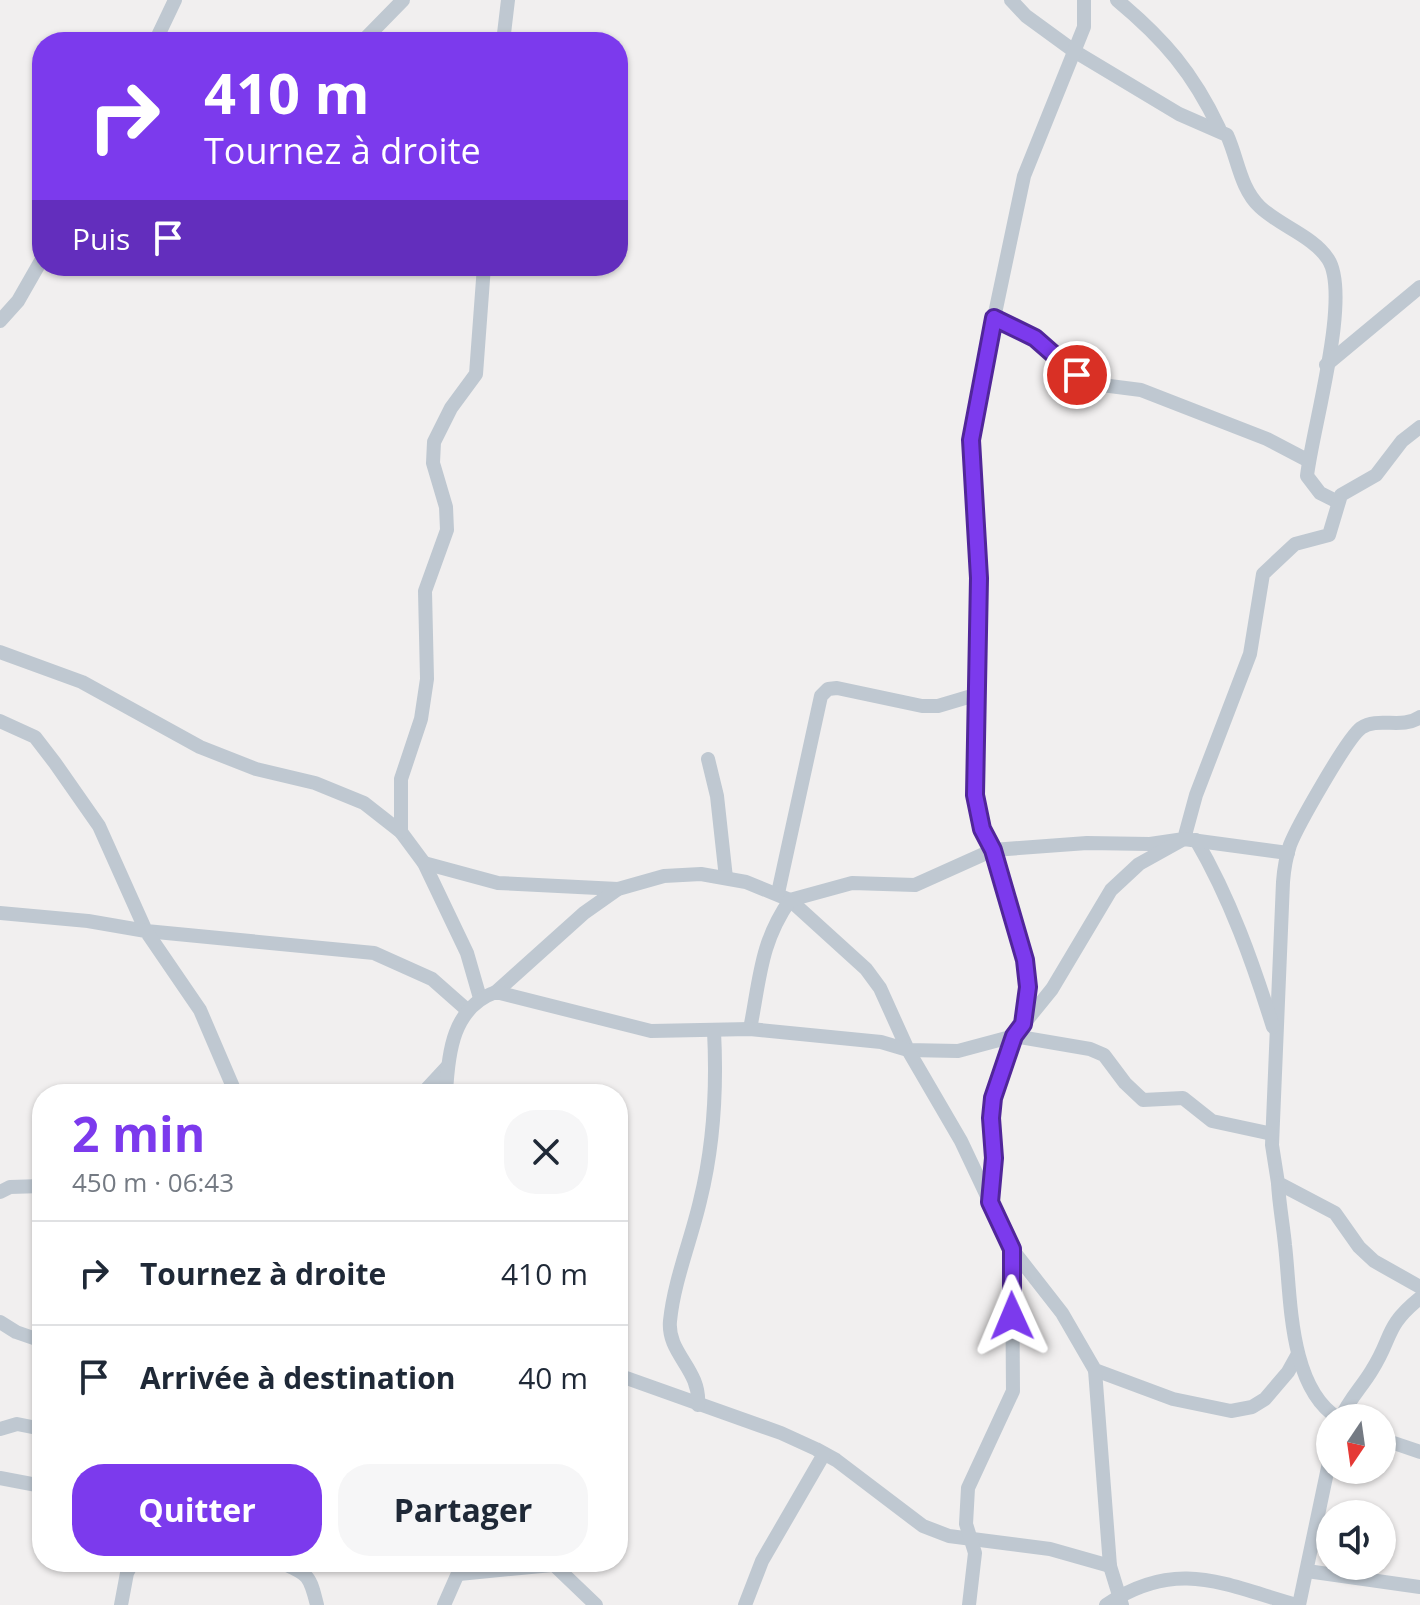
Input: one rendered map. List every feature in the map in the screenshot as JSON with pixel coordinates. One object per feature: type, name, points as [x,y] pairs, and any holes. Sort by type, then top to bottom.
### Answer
[{"type":"street","points":[[160,32],[175,0]]},
{"type":"street","points":[[372,32],[403,0]]},
{"type":"street","points":[[504,32],[508,0]]},
{"type":"street","points":[[1011,0],[1026,16],[1074,51],[1179,114],[1219,128]]},
{"type":"street","points":[[990,1202],[994,1158],[993,1098],[1019,1030],[1028,987],[1025,960],[993,850],[982,829],[975,795],[979,578],[971,440],[1024,176],[1084,27],[1084,0]]},
{"type":"street","points":[[1117,0],[1151,28],[1200,87],[1219,128],[1233,149],[1249,194],[1260,207],[1316,246],[1336,274],[1338,286],[1322,414],[1309,461],[1310,483],[1338,502]]},
{"type":"street","points":[[0,321],[18,301],[32,276]]},
{"type":"street","points":[[401,832],[401,779],[421,719],[427,679],[425,591],[447,530],[446,507],[433,463],[434,442],[451,408],[476,374],[483,276]]},
{"type":"street","points":[[1326,365],[1420,287]]},
{"type":"street","points":[[994,318],[1035,338],[1065,366],[1094,384],[1141,390],[1267,439],[1309,461]]},
{"type":"street","points":[[1278,1043],[1240,933],[1215,873],[1190,839],[1196,795],[1250,654],[1263,574],[1295,544],[1329,535],[1341,495],[1376,475],[1402,441],[1420,427]]},
{"type":"street","points":[[0,652],[82,682],[200,747],[256,769],[315,783],[364,803],[401,832],[424,863],[467,953],[480,998]]},
{"type":"street","points":[[750,1029],[766,943],[784,896],[821,696],[828,689],[837,688],[922,706],[938,706],[975,695]]},
{"type":"street","points":[[1324,1404],[1298,1354],[1288,1311],[1272,1134],[1283,882],[1288,853],[1332,769],[1360,729],[1378,723],[1409,724],[1420,717]]},
{"type":"street","points":[[0,721],[35,737],[99,826],[146,931],[200,1010],[232,1084]]},
{"type":"street","points":[[708,759],[717,796],[726,878]]},
{"type":"street","points":[[784,896],[852,883],[915,885],[993,850],[1087,843],[1150,844],[1190,839],[1288,853]]},
{"type":"street","points":[[496,992],[651,1031],[750,1029],[881,1042],[908,1050],[958,1051],[1019,1030],[1052,989],[1111,890],[1139,864],[1190,839]]},
{"type":"street","points":[[424,863],[498,883],[618,889],[683,873],[726,878],[784,896],[866,969],[880,988],[908,1050],[961,1141],[1012,1249],[1062,1313],[1095,1370],[1115,1603],[1161,1581],[1203,1577],[1298,1605],[1325,1484]]},
{"type":"street","points":[[446,1084],[447,1067],[466,1009],[480,998],[496,992],[584,913],[618,889]]},
{"type":"street","points":[[0,913],[374,953],[432,979],[466,1009]]},
{"type":"street","points":[[1019,1030],[1098,1052],[1143,1100],[1183,1098],[1212,1121],[1272,1134]]},
{"type":"street","points":[[698,1405],[696,1377],[677,1349],[670,1320],[706,1174],[717,1086],[714,1031]]},
{"type":"street","points":[[431,1084],[447,1067]]},
{"type":"street","points":[[1278,1183],[1335,1213],[1359,1247],[1374,1261],[1420,1287]]},
{"type":"street","points":[[0,1192],[10,1187],[32,1186]]},
{"type":"street","points":[[969,1605],[975,1574],[973,1539],[966,1524],[968,1488],[1013,1391],[1012,1249]]},
{"type":"street","points":[[1347,1404],[1372,1371],[1387,1334],[1401,1313],[1420,1298]]},
{"type":"street","points":[[0,1322],[32,1336]]},
{"type":"street","points":[[1095,1370],[1173,1399],[1231,1411],[1252,1407],[1265,1399],[1288,1372],[1298,1354]]},
{"type":"street","points":[[628,1379],[781,1433],[824,1454],[923,1526],[949,1536],[1050,1549],[1110,1566]]},
{"type":"street","points":[[0,1429],[17,1424],[32,1427]]},
{"type":"street","points":[[1396,1444],[1420,1452]]},
{"type":"street","points":[[745,1605],[769,1547],[824,1454]]},
{"type":"street","points":[[0,1478],[32,1484]]},
{"type":"street","points":[[1307,1571],[1420,1587]]},
{"type":"street","points":[[121,1605],[127,1572]]},
{"type":"street","points":[[303,1572],[313,1582],[317,1605]]},
{"type":"street","points":[[444,1605],[459,1572]]},
{"type":"street","points":[[559,1572],[583,1600],[596,1605]]},
{"type":"route","points":[[1012,1316],[1012,1249],[990,1202],[994,1158],[991,1118],[993,1098],[1014,1036],[1023,1024],[1028,987],[1025,960],[993,850],[982,829],[975,795],[974,717],[979,578],[971,440],[994,318],[1035,338],[1077,375]]}]
